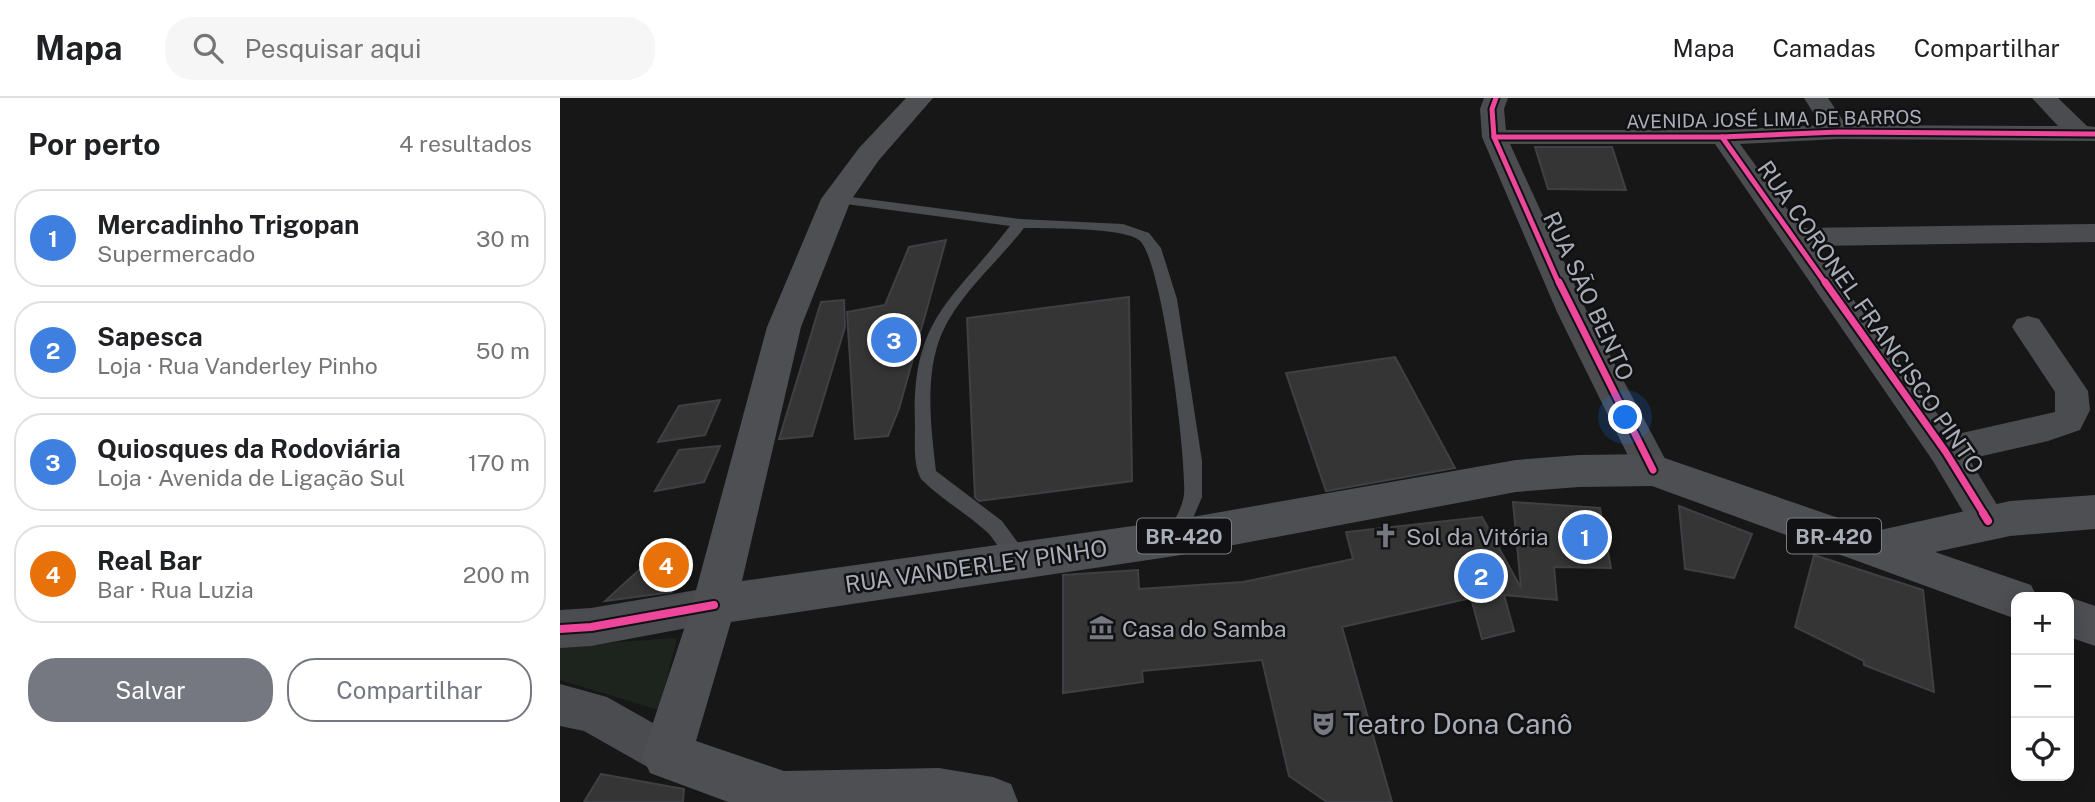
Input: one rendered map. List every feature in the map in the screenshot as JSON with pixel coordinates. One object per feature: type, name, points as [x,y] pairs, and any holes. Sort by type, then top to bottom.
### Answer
[{"type":"main road","points":[[920,98],[869,155],[836,200],[784,327],[714,606],[667,756],[784,796],[939,793],[993,802]]},
{"type":"main road","name":"RUA VANDERLEY PINHO","points":[[714,606],[1175,538],[1516,476],[1579,471],[1653,470]]},
{"type":"main road","name":"BR-420","points":[[1653,470],[2011,597]]},
{"type":"main road","points":[[1872,550],[1988,521],[2060,512],[2095,512]]},
{"type":"main road","points":[[2074,619],[2095,626]]},
{"type":"street","points":[[1494,137],[1492,109],[1496,98]]},
{"type":"street","points":[[1816,98],[1838,132]]},
{"type":"street","points":[[2044,98],[2087,134]]},
{"type":"street","name":"AVENIDA JOSÉ LIMA DE BARROS","points":[[1494,137],[1722,136],[1838,132],[2087,134]]},
{"type":"street","name":"RUA CORONEL FRANCISCO PINTO","points":[[1722,136],[1945,451],[1988,521]]},
{"type":"street","name":"RUA SÃO BENTO","points":[[1494,137],[1572,312],[1653,470]]},
{"type":"street","points":[[1792,237],[2095,233]]},
{"type":"street","points":[[1945,451],[2068,421],[2073,410],[2071,391],[2028,327]]},
{"type":"street","points":[[560,629],[591,627],[714,606]]},
{"type":"street","points":[[560,705],[592,712],[667,756]]},
{"type":"lane","points":[[836,200],[1020,223],[1123,228],[1144,236],[1154,248],[1169,299],[1193,461],[1193,497],[1175,538]]},
{"type":"lane","points":[[1020,223],[934,334],[925,371],[927,474],[995,527],[1020,559]]},
{"type":"shaded area","points":[[677,638],[659,710],[560,680],[560,646]]},
{"type":"building","points":[[1535,147],[1612,147],[1626,190],[1548,189]]},
{"type":"building","points":[[946,240],[899,409],[888,436],[855,439],[847,312],[885,305],[909,247]]},
{"type":"building","points":[[1129,297],[1132,481],[979,501],[975,497],[967,318]]},
{"type":"building","points":[[844,300],[845,327],[812,436],[779,439],[821,302]]},
{"type":"building","points":[[1395,357],[1455,468],[1326,491],[1286,373]]},
{"type":"building","points":[[720,400],[705,435],[658,442],[679,406]]},
{"type":"building","points":[[720,446],[704,482],[655,491],[679,450]]},
{"type":"building","points":[[1513,502],[1600,508],[1611,568],[1554,567],[1557,600],[1504,595],[1514,631],[1482,639],[1471,598],[1342,627],[1392,802],[1327,802],[1289,776],[1262,660],[1142,671],[1143,682],[1063,693],[1063,575],[1138,570],[1139,589],[1243,582],[1353,559],[1346,532],[1482,517],[1521,588]]},
{"type":"building","points":[[1679,506],[1752,534],[1734,578],[1685,569]]},
{"type":"building","points":[[1814,555],[1923,590],[1934,692],[1864,665],[1864,661],[1795,627]]},
{"type":"building","points":[[650,560],[683,561],[672,592],[605,601]]},
{"type":"building","points":[[601,774],[684,789],[683,802],[584,802]]},
{"type":"cycle path","points":[[1496,98],[1492,109],[1494,137],[1572,312],[1653,470]]},
{"type":"cycle path","points":[[1494,137],[1722,137],[1838,132],[2095,134]]},
{"type":"cycle path","points":[[1722,137],[1945,451],[1988,521]]},
{"type":"cycle path","points":[[560,629],[591,627],[714,605]]},
{"type":"place","name":"Quiosques da Rodoviária","points":[[894,340]]},
{"type":"place","name":"Sol da Vitória","points":[[1386,536]]},
{"type":"place","name":"Mercadinho Trigopan","points":[[1585,537]]},
{"type":"place","name":"Real Bar","points":[[666,565]]},
{"type":"place","name":"Sapesca","points":[[1481,576]]},
{"type":"place","name":"Casa do Samba","points":[[1102,628]]},
{"type":"place","name":"Teatro Dona Canô","points":[[1323,723]]}]
